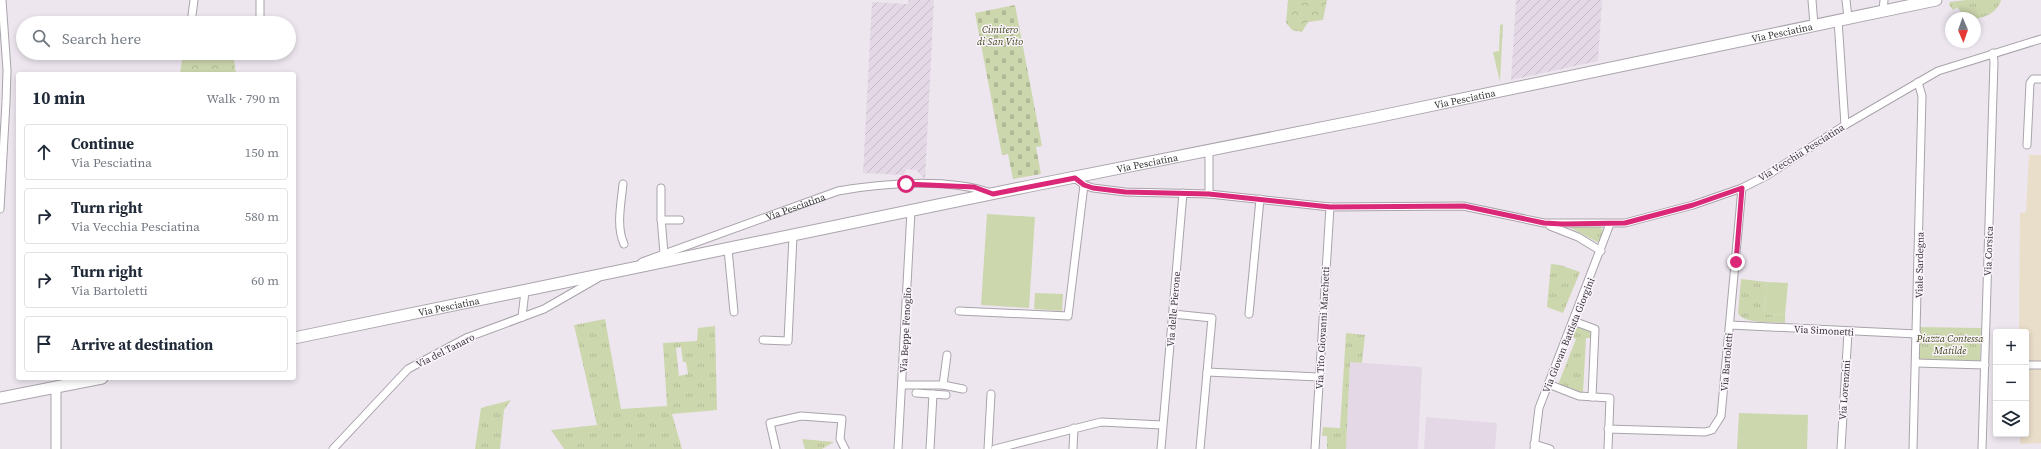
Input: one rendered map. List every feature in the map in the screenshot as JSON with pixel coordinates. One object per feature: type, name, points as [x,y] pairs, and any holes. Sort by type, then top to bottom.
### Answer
[{"type":"main road","name":"Via Pesciatina","points":[[296,338],[1209,151],[1843,19],[1883,5],[1936,0]]},
{"type":"main road","points":[[0,398],[92,380]]},
{"type":"street","points":[[0,209],[7,70],[2,0]]},
{"type":"street","points":[[192,16],[194,0]]},
{"type":"street","points":[[260,0],[260,16]]},
{"type":"street","points":[[1812,0],[1814,25]]},
{"type":"street","points":[[1845,125],[1843,19],[1846,0]]},
{"type":"street","name":"Via Vecchia Pesciatina","points":[[1075,178],[1084,185],[1093,188],[1125,192],[1209,194],[1330,207],[1464,206],[1544,223],[1610,224],[1650,218],[1742,188],[1766,176],[1845,125],[1938,71],[2041,39]]},
{"type":"street","name":"Via Corsica","points":[[1982,449],[1994,62],[1992,53]]},
{"type":"street","points":[[2027,145],[2030,83],[2033,79],[2041,79]]},
{"type":"street","name":"Viale Sardegna","points":[[1913,449],[1922,96],[1918,82]]},
{"type":"street","points":[[1209,151],[1209,194]]},
{"type":"street","points":[[623,184],[620,226],[621,237],[624,244]]},
{"type":"street","name":"Via Pesciatina","points":[[604,275],[838,191],[869,186],[906,184],[974,187],[993,194]]},
{"type":"street","points":[[959,311],[1068,316],[1084,185]]},
{"type":"street","points":[[661,188],[661,220],[664,254]]},
{"type":"street","name":"Via Bartoletti","points":[[1608,429],[1705,432],[1712,430],[1721,416],[1742,188]]},
{"type":"street","name":"Via delle Pierone","points":[[1160,449],[1173,314],[1182,193]]},
{"type":"street","points":[[1249,314],[1260,199]]},
{"type":"street","name":"Via Tito Giovanni Marchetti","points":[[1315,449],[1330,207]]},
{"type":"street","name":"Via Beppe Fenoglio","points":[[898,449],[910,211]]},
{"type":"street","points":[[661,220],[680,220]]},
{"type":"street","points":[[1544,223],[1578,238],[1601,251]]},
{"type":"street","name":"Via Giovan Battista Giorgini","points":[[1534,447],[1539,408],[1601,251],[1610,224]]},
{"type":"street","points":[[763,340],[788,341],[793,236]]},
{"type":"street","points":[[728,249],[734,312]]},
{"type":"street","name":"Via del Tanaro","points":[[333,449],[408,369],[466,338],[544,309],[604,275]]},
{"type":"street","points":[[522,317],[526,291]]},
{"type":"street","points":[[1173,314],[1212,318],[1200,449]]},
{"type":"street","points":[[1573,321],[1595,329],[1592,397]]},
{"type":"street","name":"Via Simonetti","points":[[1730,324],[1848,332],[1917,334]]},
{"type":"street","name":"Via Lorenzini","points":[[1840,449],[1848,332]]},
{"type":"street","points":[[943,385],[947,355]]},
{"type":"street","points":[[1916,363],[1985,365]]},
{"type":"street","points":[[2029,365],[2041,365]]},
{"type":"street","points":[[1207,372],[1320,377]]},
{"type":"street","points":[[1548,384],[1579,396],[1610,398],[1608,449]]},
{"type":"street","points":[[902,385],[943,385],[963,389]]},
{"type":"street","points":[[56,387],[56,449]]},
{"type":"street","points":[[916,393],[946,394]]},
{"type":"street","points":[[930,449],[933,394]]},
{"type":"street","points":[[988,449],[991,394]]},
{"type":"street","points":[[776,449],[770,423],[801,416],[842,419],[840,439],[845,449]]},
{"type":"street","points":[[995,449],[1101,422],[1162,425]]},
{"type":"street","points":[[1073,449],[1074,428]]},
{"type":"street","points":[[1534,447],[1550,449]]},
{"type":"shaded area","points":[[909,0],[934,0],[925,179],[916,170],[907,169],[903,175],[863,173],[872,2],[908,4]]},
{"type":"shaded area","points":[[1516,0],[1602,0],[1598,61],[1511,80]]},
{"type":"shaded area","points":[[2029,155],[2041,155],[2041,443],[2020,444],[2020,437],[2029,437],[2029,329],[2019,329],[2020,213],[2026,212]]},
{"type":"shaded area","points":[[1350,362],[1422,367],[1418,449],[1346,449]]},
{"type":"shaded area","points":[[1426,417],[1497,423],[1495,449],[1424,449]]},
{"type":"green space","points":[[1288,0],[1327,0],[1323,20],[1308,22],[1302,32],[1292,30],[1286,23]]},
{"type":"green space","points":[[1966,0],[2001,0],[2000,4],[1993,12],[1981,17],[1981,12],[1961,12],[1957,7],[1953,10],[1949,5],[1950,2]]},
{"type":"green space","name":"Cimitero di San Vito","points":[[1015,5],[1042,146],[1036,147],[1041,174],[1013,179],[1008,154],[1002,155],[975,13]]},
{"type":"green space","points":[[1503,24],[1500,82],[1493,52],[1499,51],[1500,25]]},
{"type":"green space","points":[[182,60],[234,60],[236,72],[180,72]]},
{"type":"green space","points":[[987,214],[1035,217],[1029,308],[981,305]]},
{"type":"green space","points":[[1569,227],[1600,227],[1604,231],[1600,241],[1597,242]]},
{"type":"green space","points":[[1551,264],[1560,265],[1580,272],[1563,313],[1547,307]]},
{"type":"green space","points":[[1741,279],[1767,282],[1764,314],[1785,315],[1785,323],[1752,321],[1741,317],[1738,313]]},
{"type":"green space","points":[[1767,282],[1788,283],[1785,315],[1764,314]]},
{"type":"green space","points":[[1035,293],[1063,294],[1062,311],[1034,309]]},
{"type":"green space","points":[[605,319],[621,409],[667,406],[663,343],[697,341],[698,328],[715,326],[717,410],[672,414],[682,449],[564,449],[551,430],[597,425],[574,325]],"holes":[[[681,347],[683,362],[686,362],[688,374],[679,376],[676,348]]]},
{"type":"green space","points":[[1575,325],[1592,330],[1592,338],[1586,338],[1583,393],[1558,385],[1576,339],[1571,336]]},
{"type":"green space","name":"Piazza Contessa Matilde","points":[[1919,327],[1981,328],[1980,361],[1919,359]]},
{"type":"green space","points":[[1346,333],[1365,335],[1362,363],[1350,362],[1346,449],[1327,449],[1327,436],[1322,436],[1323,427],[1340,428]]},
{"type":"green space","points":[[511,400],[504,410],[500,449],[475,449],[481,408]]},
{"type":"green space","points":[[1739,413],[1808,415],[1807,449],[1737,449]]},
{"type":"green space","points":[[802,439],[834,442],[822,449],[805,449]]},
{"type":"route","points":[[906,184],[974,187],[993,194],[1075,178],[1084,185],[1093,188],[1125,192],[1209,194],[1330,207],[1383,208],[1464,206],[1544,223],[1573,224],[1625,223],[1650,218],[1742,188],[1736,262]]}]
